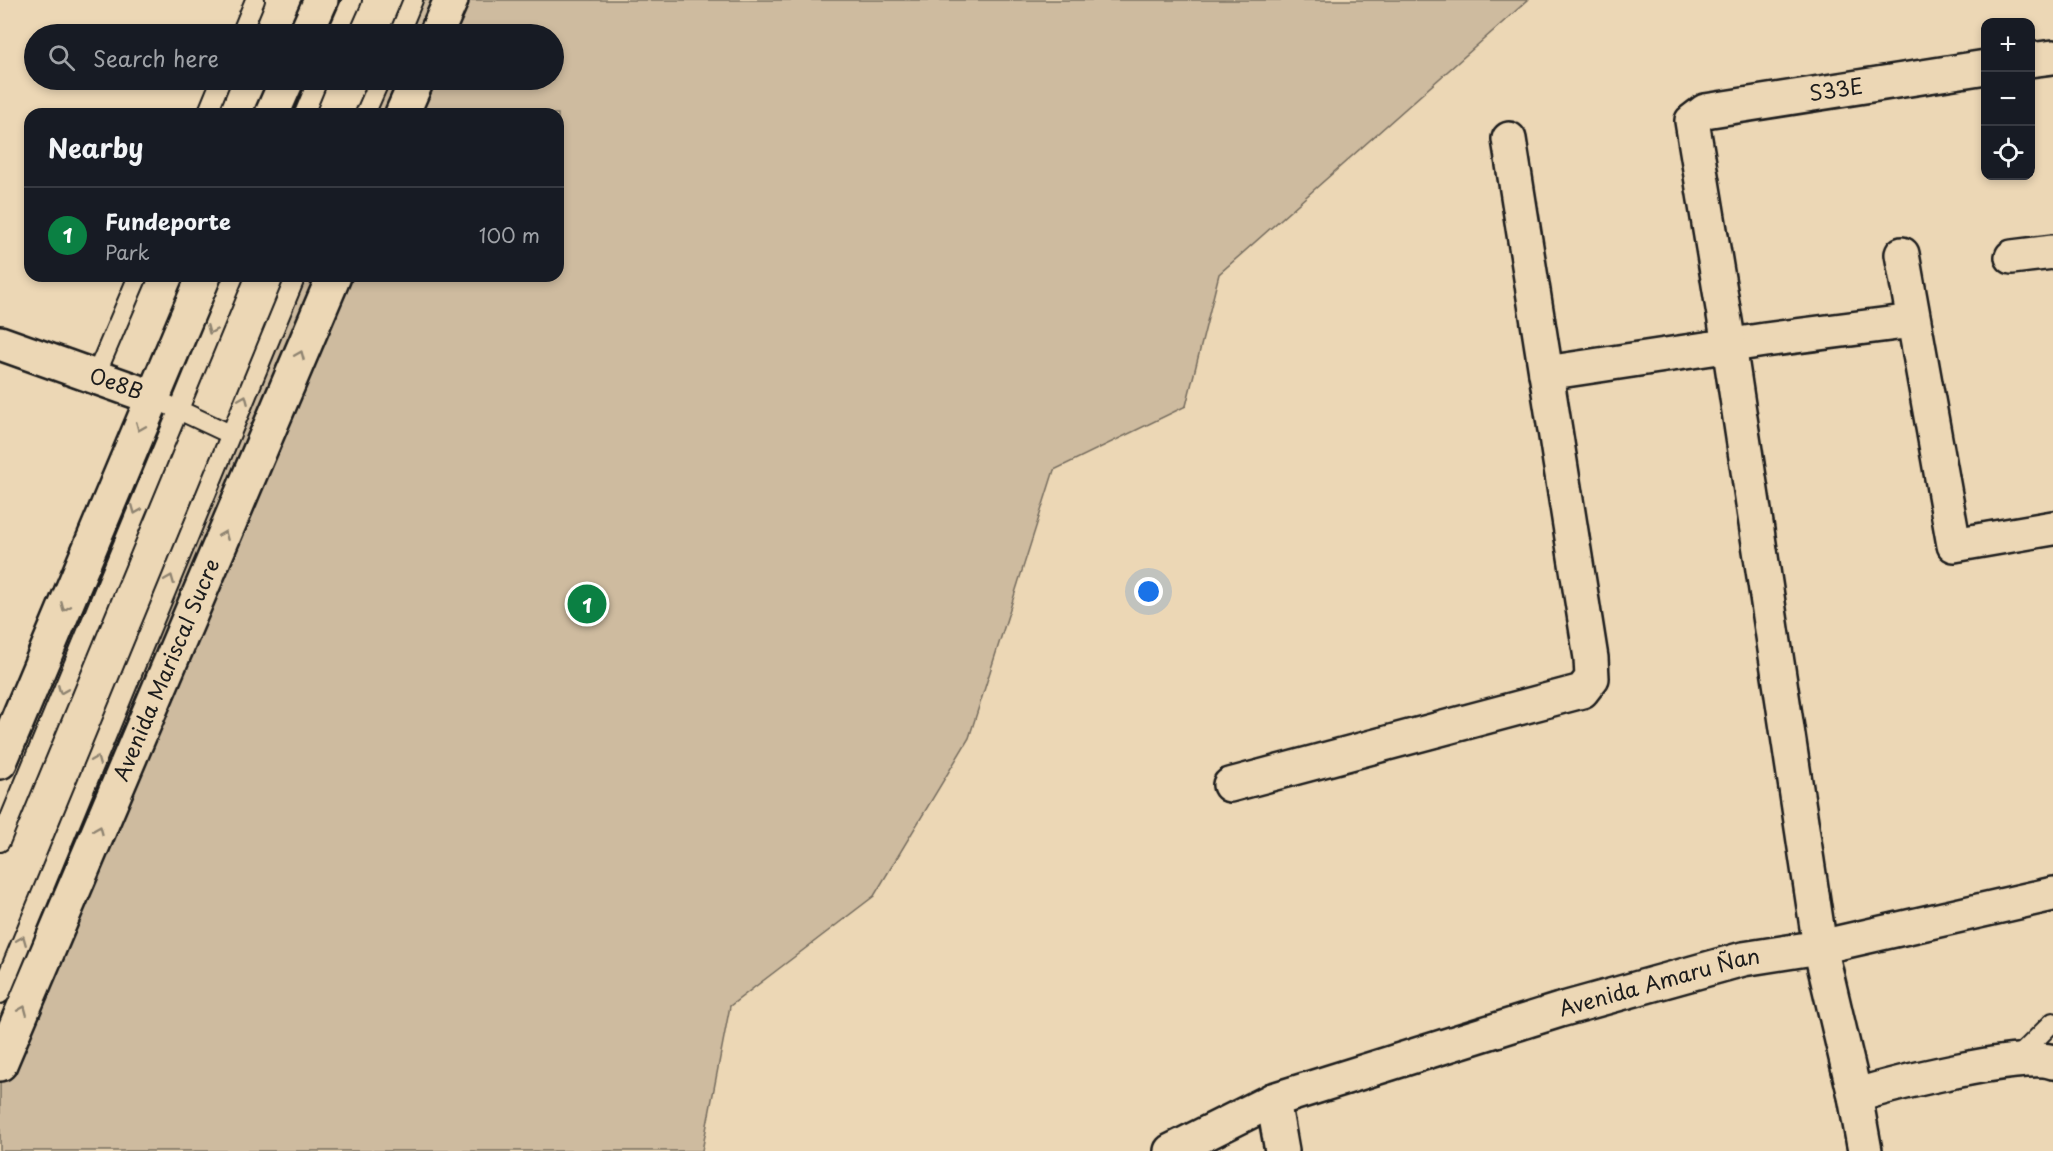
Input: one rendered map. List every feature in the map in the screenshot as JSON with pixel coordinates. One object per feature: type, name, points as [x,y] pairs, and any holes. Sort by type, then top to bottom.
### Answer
[{"type":"street","points":[[310,24],[321,0]]},
{"type":"street","points":[[440,24],[451,0]]},
{"type":"street","points":[[2035,59],[2053,57]]},
{"type":"street","name":"S33E","points":[[1729,345],[1692,121],[1705,111],[1981,68]]},
{"type":"street","points":[[275,108],[283,90]]},
{"type":"street","points":[[405,108],[413,90]]},
{"type":"street","points":[[1230,785],[1581,691],[1592,678],[1591,658],[1509,139]]},
{"type":"street","points":[[2012,257],[2053,252]]},
{"type":"street","points":[[1902,254],[1954,545],[2053,528]]},
{"type":"street","points":[[0,762],[165,403],[202,282]]},
{"type":"street","name":"Avenida Mariscal Sucre","points":[[0,1064],[331,282]]},
{"type":"street","points":[[1546,373],[1729,345],[1914,321]]},
{"type":"street","name":"Oe8B","points":[[0,343],[165,403]]},
{"type":"street","points":[[1729,345],[1820,946],[1855,1096],[1864,1151]]},
{"type":"street","name":"Avenida Amaru Ñan","points":[[1171,1151],[1273,1100],[1560,1010],[1743,959],[1820,946],[2053,894]]},
{"type":"street","points":[[1855,1096],[1886,1086],[2016,1060],[2053,1062]]},
{"type":"street","points":[[1273,1100],[1282,1151]]},
{"type":"lane","points":[[245,24],[255,0]]},
{"type":"lane","points":[[342,24],[352,0]]},
{"type":"lane","points":[[403,24],[413,0]]},
{"type":"lane","points":[[210,108],[218,90]]},
{"type":"lane","points":[[306,108],[314,90]]},
{"type":"lane","points":[[368,108],[376,90]]},
{"type":"lane","points":[[95,377],[135,282]]},
{"type":"lane","points":[[0,842],[165,403],[231,282]]},
{"type":"lane","points":[[0,994],[294,282]]},
{"type":"lane","name":"Oe8B","points":[[165,403],[230,434]]},
{"type":"lane","points":[[2016,1060],[2053,1022]]},
{"type":"shaded area","points":[[412,0],[1528,0],[1219,274],[1186,406],[1054,470],[969,738],[874,896],[730,1006],[702,1151],[0,1151],[0,1040],[225,439],[292,282],[564,282],[564,108],[366,108],[374,90],[564,90],[564,24],[401,24]]},
{"type":"place","name":"Fundeporte","points":[[587,604]]}]
